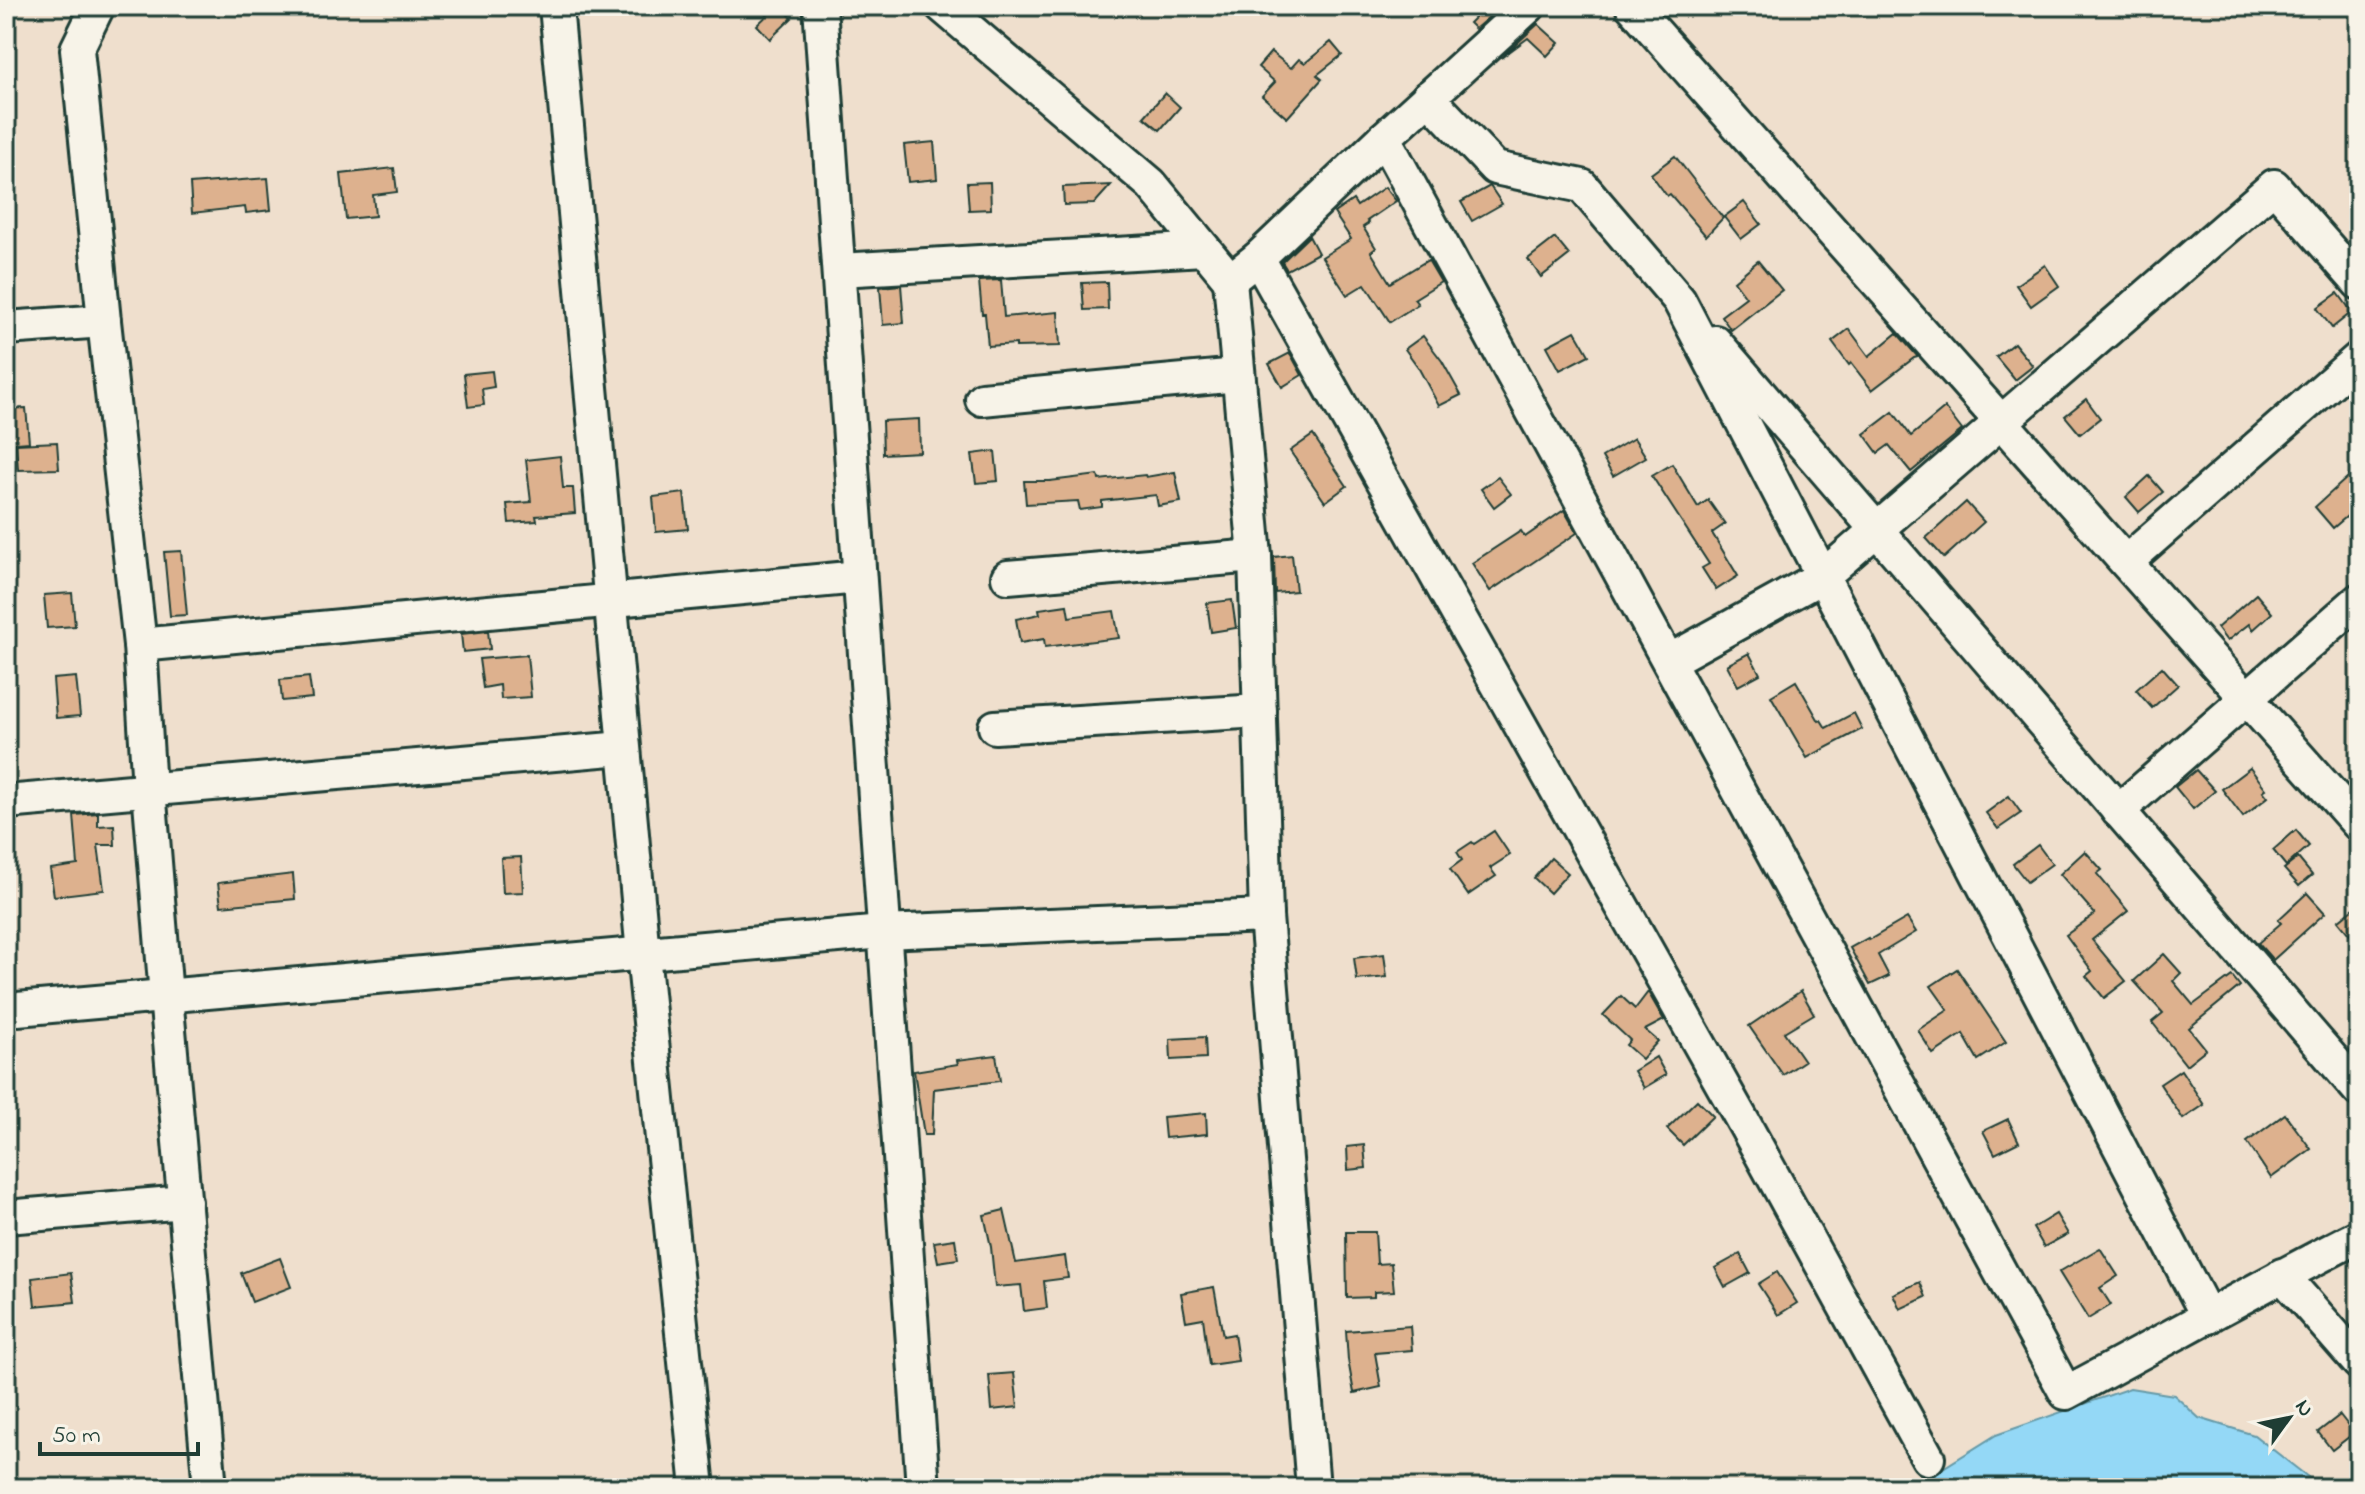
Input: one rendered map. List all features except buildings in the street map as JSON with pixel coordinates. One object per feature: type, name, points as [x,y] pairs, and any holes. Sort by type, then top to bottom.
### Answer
[{"type":"street","points":[[98,6],[77,49],[140,645],[166,996],[210,1488]]},
{"type":"street","points":[[556,6],[623,748],[698,1488]]},
{"type":"street","points":[[820,6],[923,1488]]},
{"type":"street","points":[[942,6],[1151,184],[1230,280],[1255,556],[1266,916],[1313,1488]]},
{"type":"street","points":[[1230,280],[1258,258],[1529,6]]},
{"type":"street","points":[[1632,6],[2359,825]]},
{"type":"street","points":[[1428,97],[1495,168],[1582,186],[2359,1090]]},
{"type":"street","points":[[1384,138],[2066,1393],[2359,1236]]},
{"type":"street","points":[[1669,661],[1823,576],[2274,186],[2359,283]]},
{"type":"street","points":[[839,270],[1204,249]]},
{"type":"street","points":[[1258,258],[1928,1458]]},
{"type":"street","points":[[1679,300],[2208,1317]]},
{"type":"street","points":[[6,328],[104,321]]},
{"type":"street","points":[[2126,562],[2359,358]]},
{"type":"street","points":[[982,399],[1238,375]]},
{"type":"street","points":[[1008,577],[1255,556]]},
{"type":"street","points":[[140,645],[859,577]]},
{"type":"street","points":[[2118,811],[2359,600]]},
{"type":"street","points":[[995,727],[1260,711]]},
{"type":"street","points":[[6,802],[623,748]]},
{"type":"street","points":[[6,1010],[883,932],[1266,916]]},
{"type":"street","points":[[6,1217],[185,1202]]},
{"type":"street","points":[[2282,1275],[2359,1363]]},
{"type":"water","points":[[2130,1388],[2174,1395],[2199,1418],[2254,1435],[2322,1488],[1911,1488],[1996,1435]]}]
